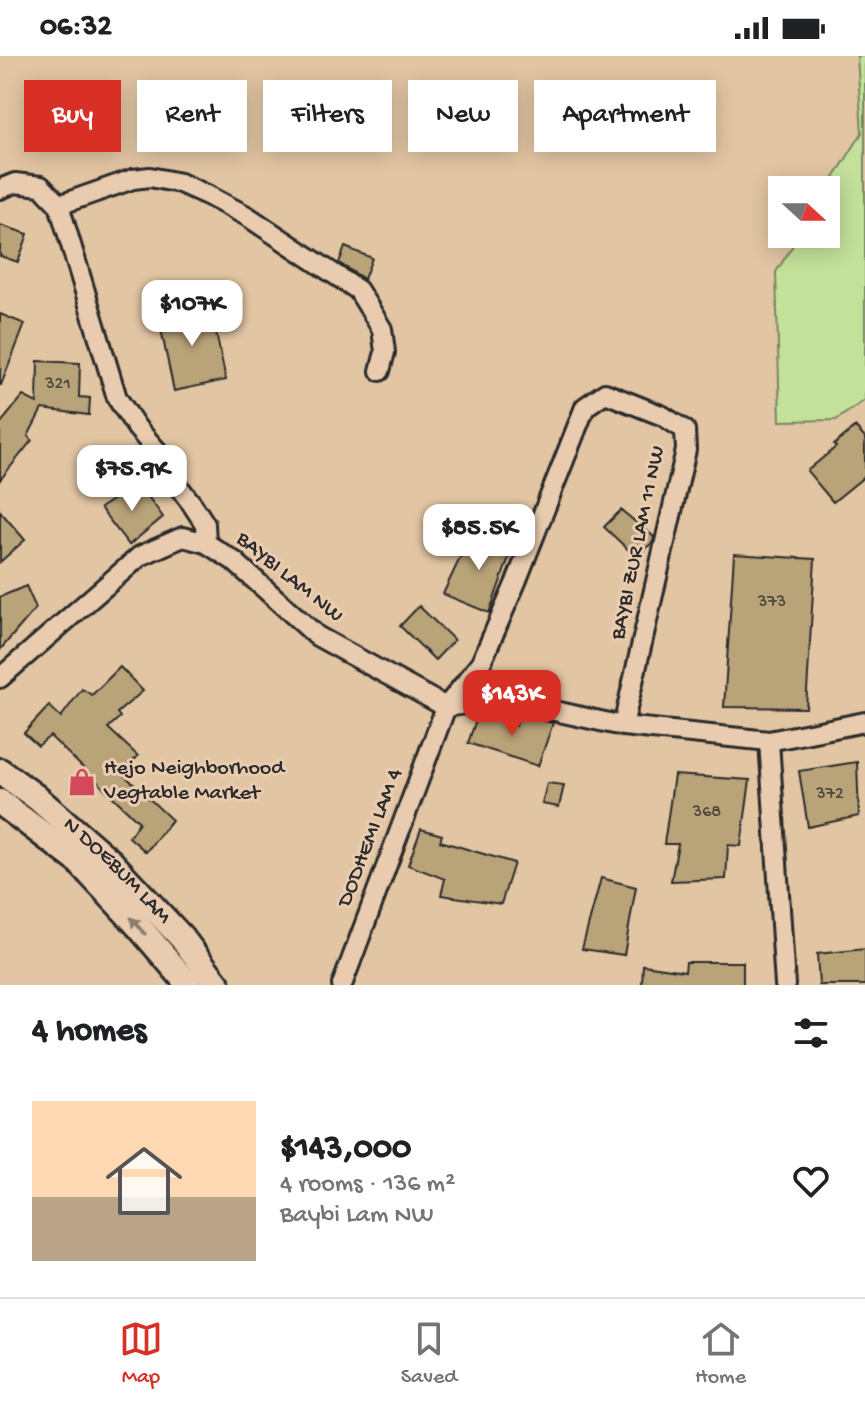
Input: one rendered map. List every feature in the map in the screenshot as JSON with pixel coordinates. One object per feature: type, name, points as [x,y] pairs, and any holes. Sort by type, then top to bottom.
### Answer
[{"type":"main road","name":"N DOEBUM LAM","points":[[0,771],[36,797],[110,861],[182,938],[218,985]]},
{"type":"main road","name":"N DOEBUM LAM","points":[[0,802],[78,861],[189,985]]},
{"type":"street","points":[[59,205],[133,179],[150,177],[180,183],[207,195],[247,216],[358,290],[382,329],[385,352],[380,371]]},
{"type":"street","points":[[0,189],[15,183],[41,186],[59,205],[117,398],[158,452],[205,524],[206,543]]},
{"type":"street","name":"BAYBI ZUR LAM 11 NW","points":[[446,707],[481,663],[585,407],[605,393],[663,416],[685,430],[686,450],[623,726]]},
{"type":"street","name":"BAYBI LAM NW","points":[[0,678],[140,556],[183,537],[206,543],[234,561],[317,636],[446,707]]},
{"type":"street","points":[[446,707],[500,699],[623,726],[769,741],[865,722]]},
{"type":"street","name":"DODHEMI LAM 4","points":[[342,985],[446,707]]},
{"type":"street","points":[[769,741],[785,985]]},
{"type":"green space","points":[[857,56],[865,56],[865,400],[836,420],[780,421],[776,272],[791,248],[840,248],[840,176],[835,176],[862,133]]},
{"type":"building","points":[[0,225],[28,234],[18,262],[0,256]]},
{"type":"building","points":[[345,247],[372,258],[364,279],[339,263]]},
{"type":"building","points":[[210,304],[226,380],[174,391],[158,315]]},
{"type":"building","points":[[0,314],[25,324],[1,385],[0,385]]},
{"type":"building","points":[[38,361],[80,363],[79,397],[90,398],[89,415],[42,409],[28,436],[32,440],[0,480],[0,424],[23,396],[37,403]]},
{"type":"building","points":[[855,427],[865,438],[865,476],[833,502],[807,471]]},
{"type":"building","points":[[138,483],[163,517],[129,545],[100,508]]},
{"type":"building","points":[[621,510],[654,537],[653,542],[636,557],[604,527]]},
{"type":"building","points":[[0,511],[25,540],[0,562]]},
{"type":"building","points":[[473,530],[512,549],[489,613],[443,594]]},
{"type":"building","points":[[734,554],[815,559],[806,708],[724,707]]},
{"type":"building","points":[[26,586],[36,608],[0,650],[0,597]]},
{"type":"building","points":[[419,606],[454,640],[435,660],[400,626]]},
{"type":"building","points":[[120,667],[143,691],[117,713],[120,717],[108,728],[138,756],[122,773],[172,820],[146,852],[129,837],[139,822],[50,736],[38,746],[24,733],[49,706],[61,717],[82,689],[92,695]]},
{"type":"building","points":[[478,714],[516,726],[519,715],[553,723],[538,766],[468,743]]},
{"type":"building","points":[[857,762],[859,816],[808,827],[799,771]]},
{"type":"building","points":[[674,775],[750,780],[741,846],[728,845],[726,879],[671,881],[678,844],[664,844]]},
{"type":"building","points":[[547,783],[564,785],[559,807],[542,804]]},
{"type":"building","points":[[421,829],[442,835],[440,841],[514,863],[501,904],[441,895],[445,879],[408,865]]},
{"type":"building","points":[[601,878],[636,887],[624,955],[582,949]]},
{"type":"building","points":[[865,949],[865,985],[819,985],[817,954]]},
{"type":"building","points":[[686,962],[743,962],[743,985],[642,985],[643,965],[685,971]]},
{"type":"place","name":"Hejo Neighborhood Vegtable Market","points":[[82,782]]}]
